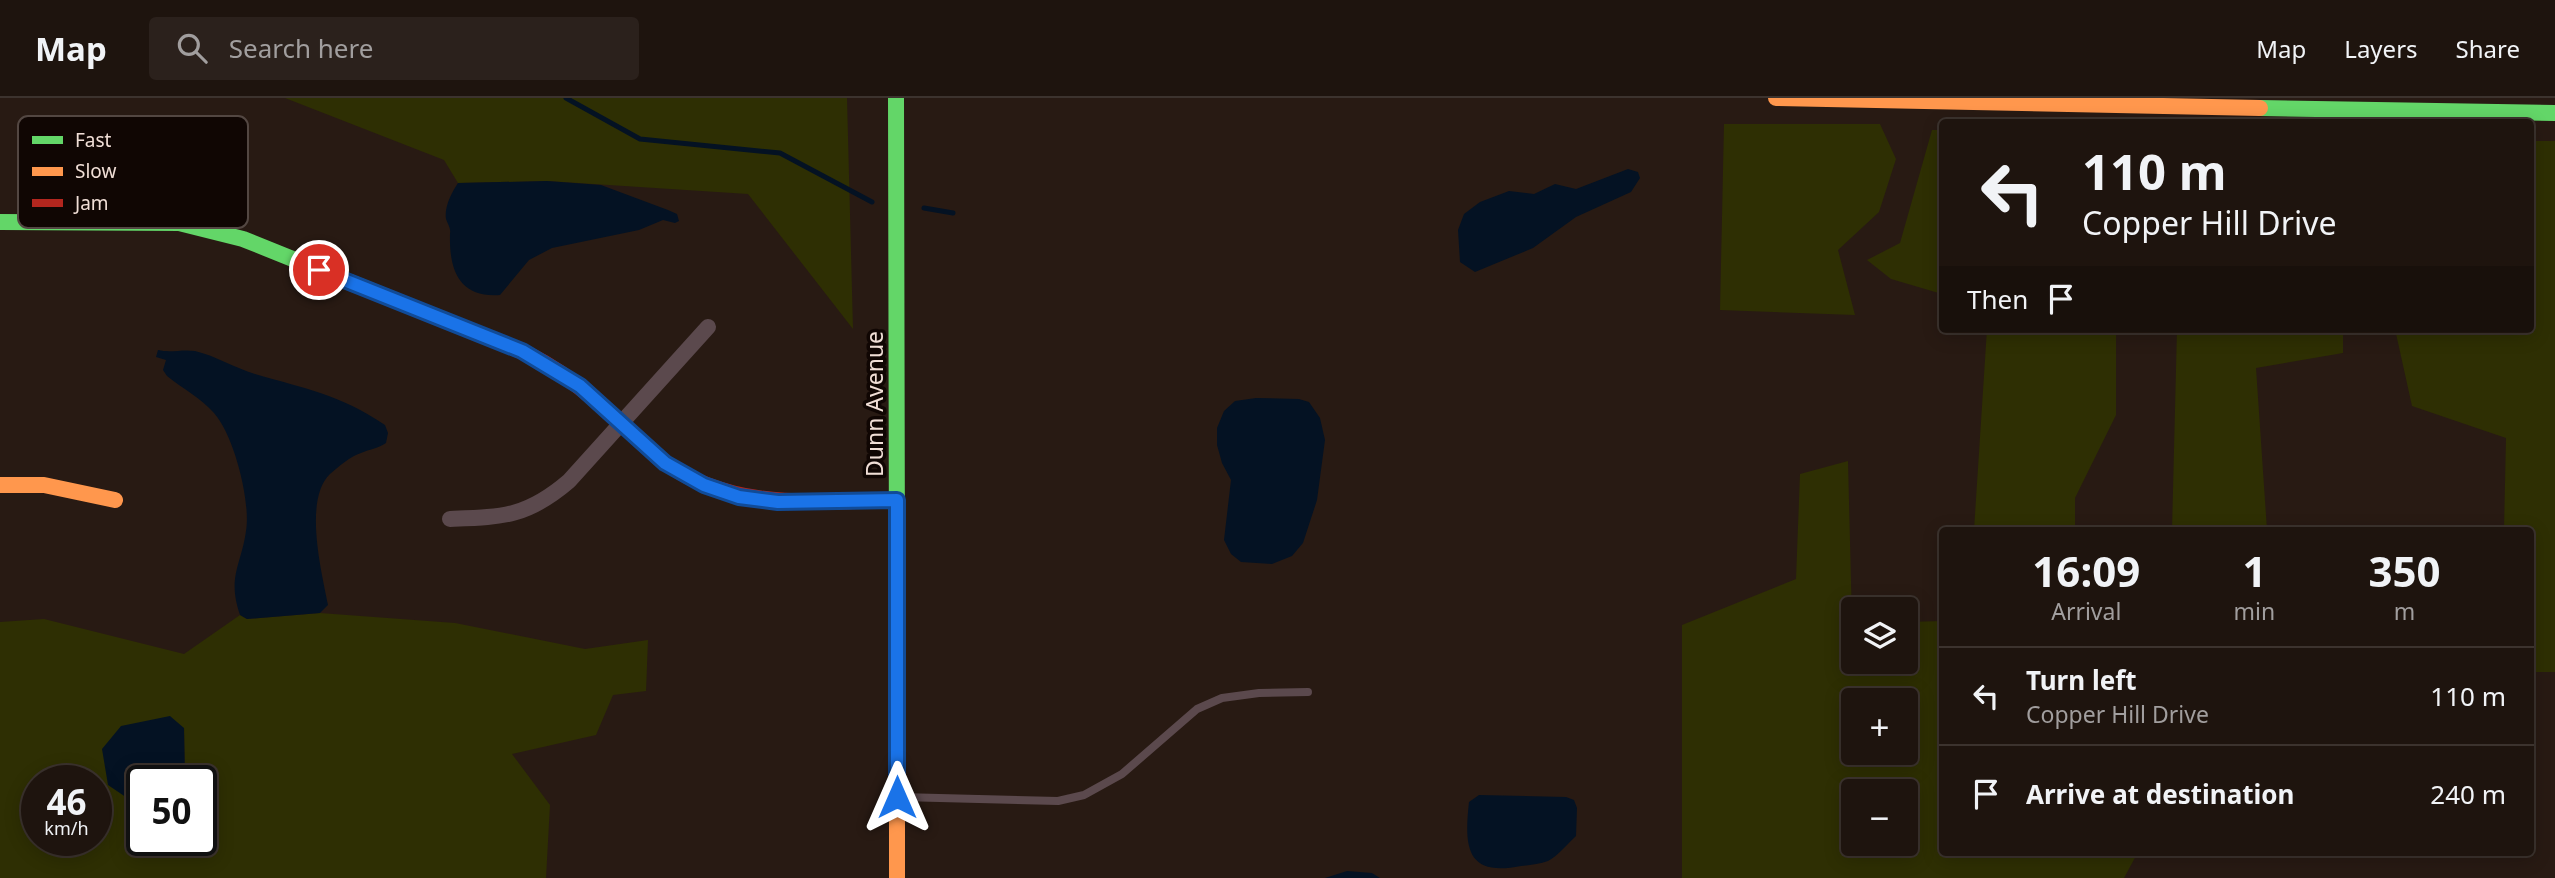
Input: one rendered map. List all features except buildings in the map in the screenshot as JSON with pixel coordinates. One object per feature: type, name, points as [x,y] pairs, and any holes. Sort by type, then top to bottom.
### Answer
[{"type":"street","name":"Dunn Avenue","points":[[896,98],[897,878]]},
{"type":"street","points":[[1776,98],[2555,113]]},
{"type":"street","points":[[0,222],[18,222]]},
{"type":"street","points":[[199,228],[243,239],[522,351],[580,386],[665,463],[704,485],[739,497],[778,502],[897,500]]},
{"type":"street","points":[[450,519],[513,515],[534,506],[569,481],[708,327]]},
{"type":"street","points":[[0,485],[37,483],[115,500]]},
{"type":"lane","points":[[897,797],[1058,801],[1084,795],[1122,774],[1197,709],[1222,698],[1259,693],[1308,692]]},
{"type":"shaded area","points":[[285,98],[847,98],[853,329],[748,194],[547,181],[458,183],[444,160]]},
{"type":"shaded area","points":[[1724,124],[1880,124],[1896,159],[1879,212],[1838,250],[1855,315],[1720,310]]},
{"type":"shaded area","points":[[1932,130],[1939,130],[1939,293],[1891,279],[1867,260],[1900,243]]},
{"type":"shaded area","points":[[2534,141],[2555,141],[2555,672],[2534,672],[2534,527],[2504,527],[2506,438],[2412,406],[2396,333],[2534,333]]},
{"type":"shaded area","points":[[1987,333],[2116,333],[2116,415],[2075,498],[2075,527],[1974,527]]},
{"type":"shaded area","points":[[2177,333],[2343,333],[2343,353],[2256,368],[2267,527],[2172,527]]},
{"type":"shaded area","points":[[1848,461],[1851,597],[1841,597],[1841,674],[1918,674],[1918,622],[1939,621],[1939,856],[2136,856],[2124,878],[1682,878],[1682,625],[1796,579],[1800,474]]},
{"type":"shaded area","points":[[320,613],[455,623],[585,649],[648,640],[646,691],[613,695],[596,735],[512,754],[550,805],[546,878],[0,878],[0,622],[44,619],[184,654],[240,615],[247,619]]},
{"type":"water","points":[[1628,169],[1638,172],[1640,178],[1631,192],[1576,217],[1533,248],[1475,272],[1460,262],[1458,230],[1464,214],[1480,202],[1509,191],[1534,194],[1555,184],[1576,189]]},
{"type":"water","points":[[547,181],[601,185],[677,214],[679,221],[675,223],[663,220],[639,230],[552,248],[529,260],[500,295],[486,295],[466,287],[455,270],[446,219],[447,205],[458,183]]},
{"type":"water","points":[[158,350],[203,353],[248,371],[337,399],[385,425],[388,433],[386,443],[349,459],[330,474],[322,486],[317,501],[316,518],[319,556],[328,605],[320,613],[247,619],[240,615],[235,581],[247,519],[243,487],[234,452],[214,413],[167,376],[163,370],[166,360],[156,357]]},
{"type":"water","points":[[1256,398],[1299,399],[1309,402],[1320,418],[1325,440],[1317,500],[1303,543],[1292,556],[1272,564],[1241,562],[1231,554],[1224,540],[1231,480],[1217,445],[1217,428],[1224,411],[1235,401]]},
{"type":"water","points":[[170,716],[184,728],[185,765],[126,765],[126,797],[112,788],[112,765],[105,765],[102,749],[121,726]]},
{"type":"water","points":[[1479,795],[1566,797],[1574,800],[1577,808],[1576,836],[1548,861],[1503,868],[1489,867],[1472,855],[1467,833],[1469,802]]},
{"type":"water","points":[[1347,871],[1372,873],[1380,878],[1325,878]]},
{"type":"waterway","points":[[566,98],[640,139],[780,153],[872,202]]},
{"type":"waterway","points":[[924,208],[953,213]]},
{"type":"traffic: fast","points":[[896,98],[897,577]]},
{"type":"traffic: fast","points":[[2260,108],[2555,113]]},
{"type":"traffic: fast","points":[[0,222],[18,222]]},
{"type":"traffic: fast","points":[[199,228],[243,239],[514,348]]},
{"type":"traffic: slow","points":[[1776,98],[2260,108]]},
{"type":"traffic: slow","points":[[0,485],[44,485],[115,500]]},
{"type":"traffic: slow","points":[[897,577],[897,878]]},
{"type":"traffic: jam","points":[[514,348],[546,364],[576,384],[652,452],[692,479],[748,497],[777,500],[897,500]]},
{"type":"route","points":[[319,270],[522,351],[580,386],[665,463],[704,485],[739,497],[778,502],[897,500],[897,797]]}]
